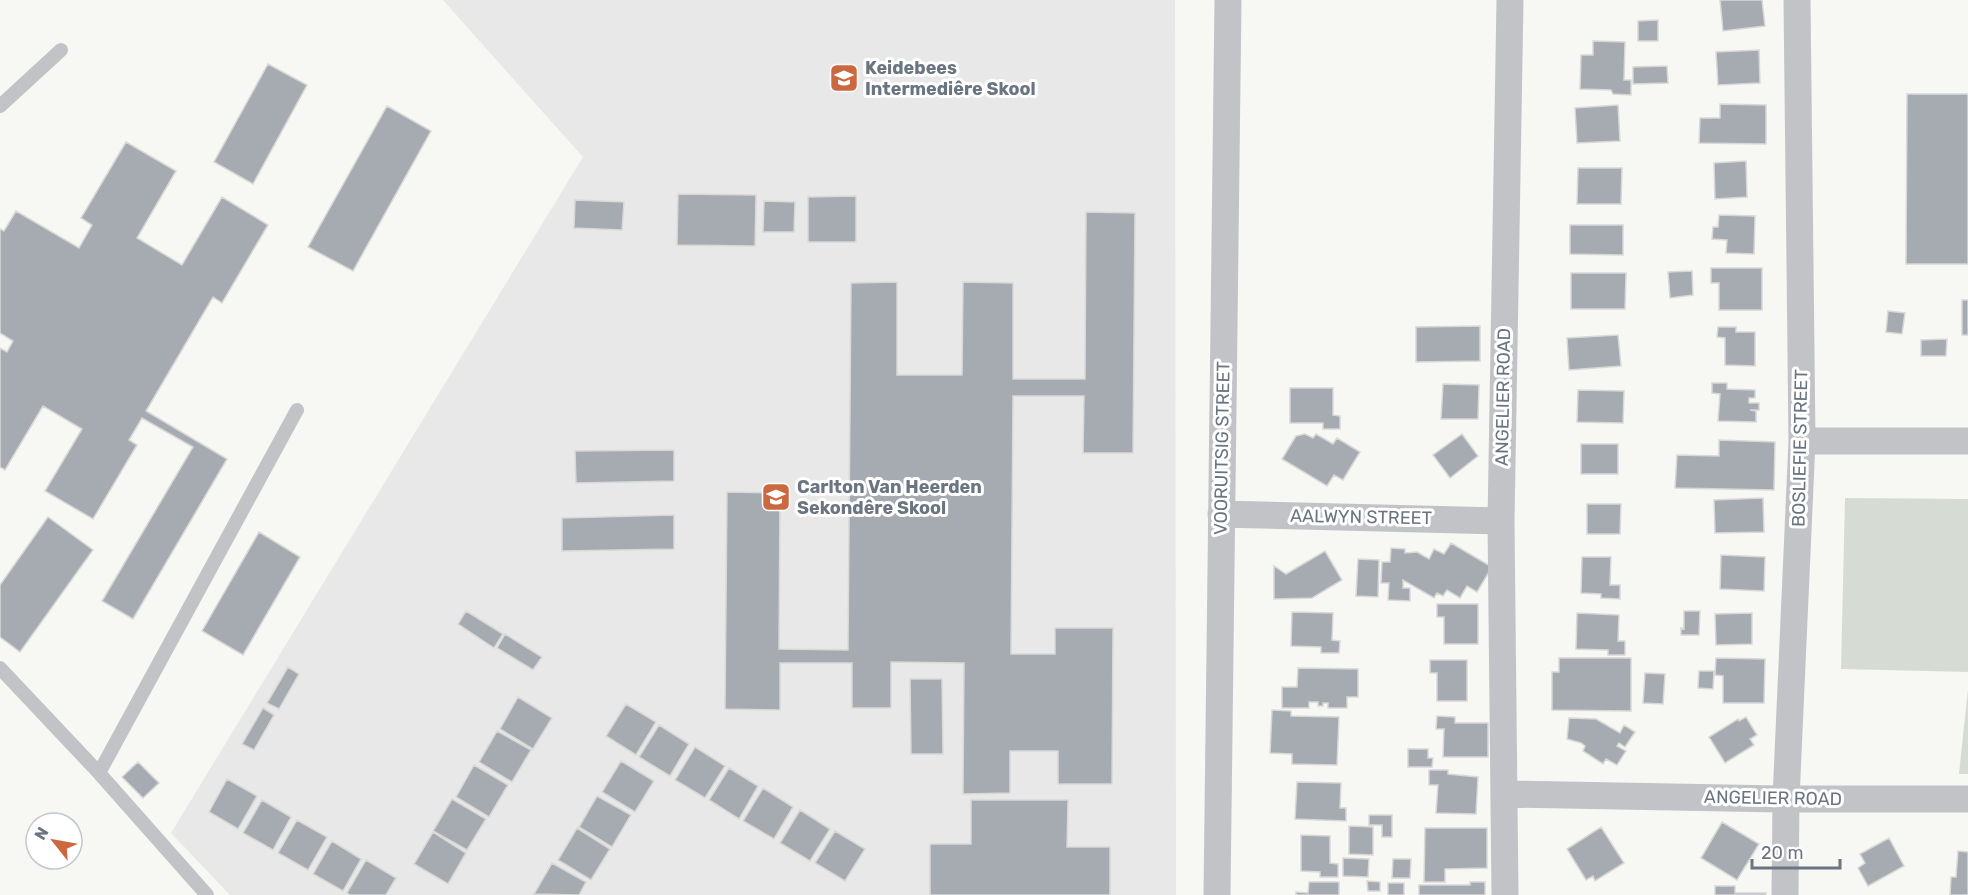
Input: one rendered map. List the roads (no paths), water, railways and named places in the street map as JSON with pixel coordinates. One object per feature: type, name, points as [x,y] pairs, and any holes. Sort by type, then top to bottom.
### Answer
[{"type":"street","name":"VOORUITSIG STREET","points":[[1217,895],[1227,0]]},
{"type":"street","name":"ANGELIER ROAD","points":[[1505,895],[1501,521],[1510,0]]},
{"type":"street","name":"BOSLIEFIE STREET","points":[[1785,895],[1786,798],[1802,441],[1797,0]]},
{"type":"street","points":[[1802,441],[1968,441]]},
{"type":"street","name":"AALWYN STREET","points":[[1221,514],[1501,521]]},
{"type":"street","name":"ANGELIER ROAD","points":[[1505,794],[1968,799]]},
{"type":"lane","points":[[0,106],[61,50]]},
{"type":"lane","points":[[99,773],[297,410]]},
{"type":"lane","points":[[0,668],[99,773],[207,895]]},
{"type":"place","name":"Keidebees Intermediêre Skool","points":[[844,78]]},
{"type":"place","name":"Carlton Van Heerden Sekondêre Skool","points":[[776,497]]}]
